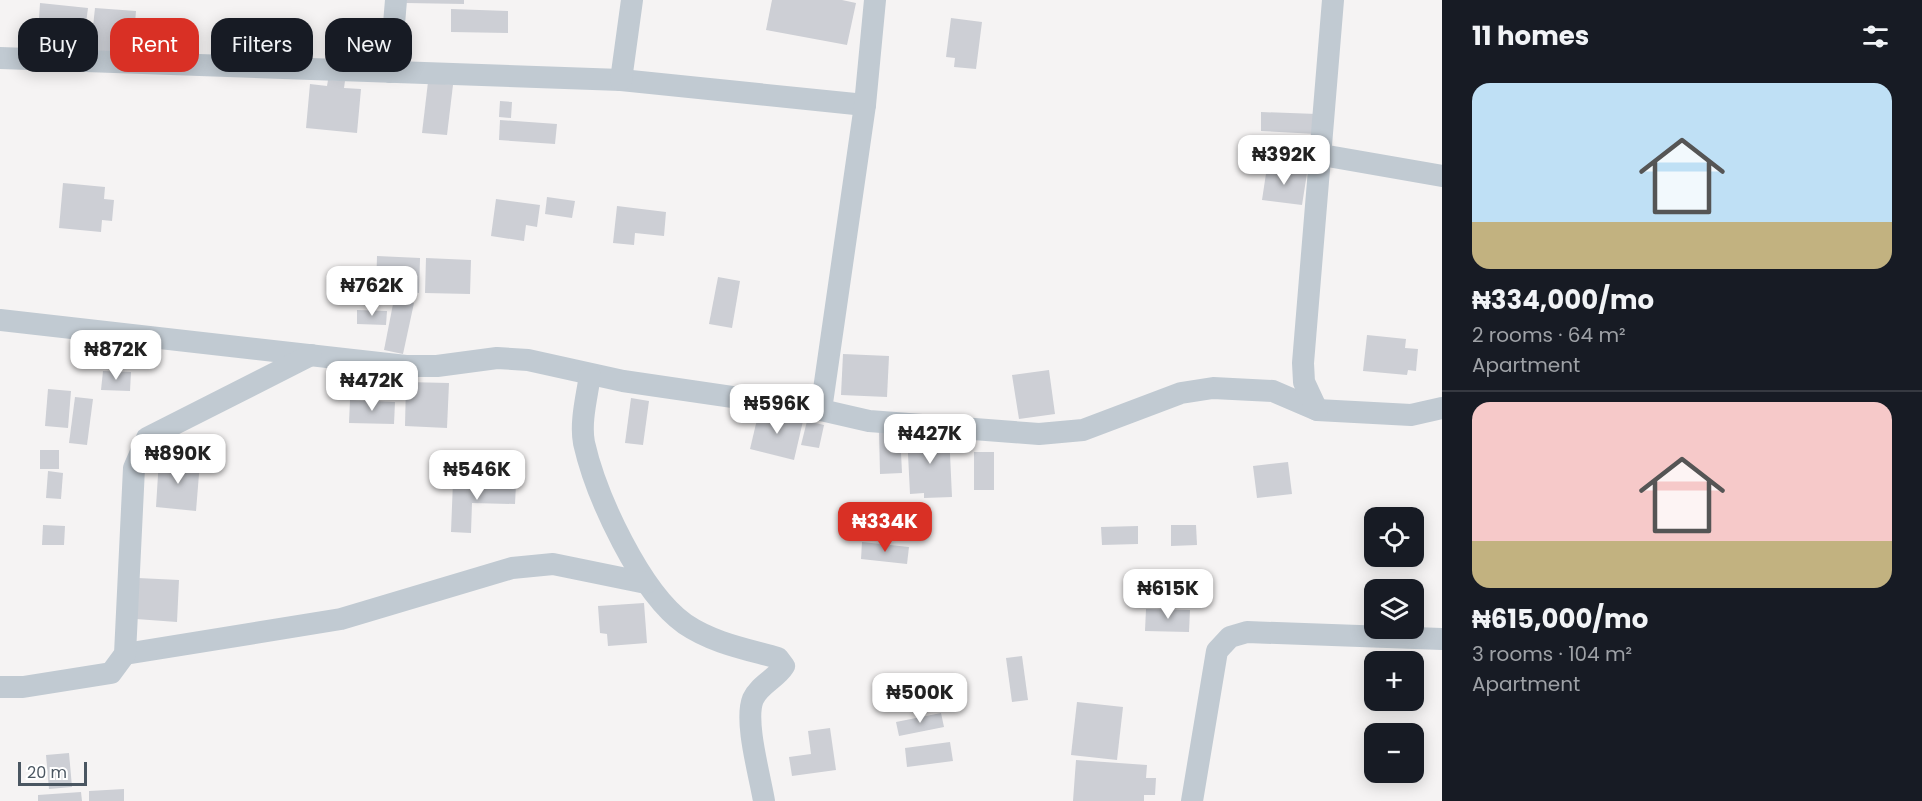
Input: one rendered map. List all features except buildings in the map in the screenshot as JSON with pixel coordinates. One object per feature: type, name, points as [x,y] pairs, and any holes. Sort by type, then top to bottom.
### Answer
[{"type":"street","points":[[394,18],[396,0]]},
{"type":"street","points":[[621,80],[632,0]]},
{"type":"street","points":[[821,410],[865,105],[875,0]]},
{"type":"street","points":[[1317,410],[1304,382],[1303,363],[1322,155],[1333,0]]},
{"type":"street","points":[[0,58],[325,70]]},
{"type":"street","points":[[390,72],[621,80],[865,105]]},
{"type":"street","points":[[1322,155],[1442,176]]},
{"type":"street","points":[[0,320],[406,366],[437,366],[498,358],[528,360],[590,375],[821,410],[869,422],[1039,434],[1083,430],[1181,393],[1213,388],[1273,392],[1317,410],[1411,415],[1442,408]]},
{"type":"street","points":[[0,687],[23,687],[111,673],[125,654],[135,468],[147,438],[311,356]]},
{"type":"street","points":[[590,375],[583,425],[584,442],[610,517],[646,583],[684,623],[720,643],[778,658],[784,666],[779,674],[763,684],[753,700],[750,715],[764,801]]},
{"type":"street","points":[[125,654],[341,619],[512,568],[553,564],[646,583]]},
{"type":"street","points":[[1192,801],[1217,651],[1230,637],[1247,632],[1442,639]]}]
